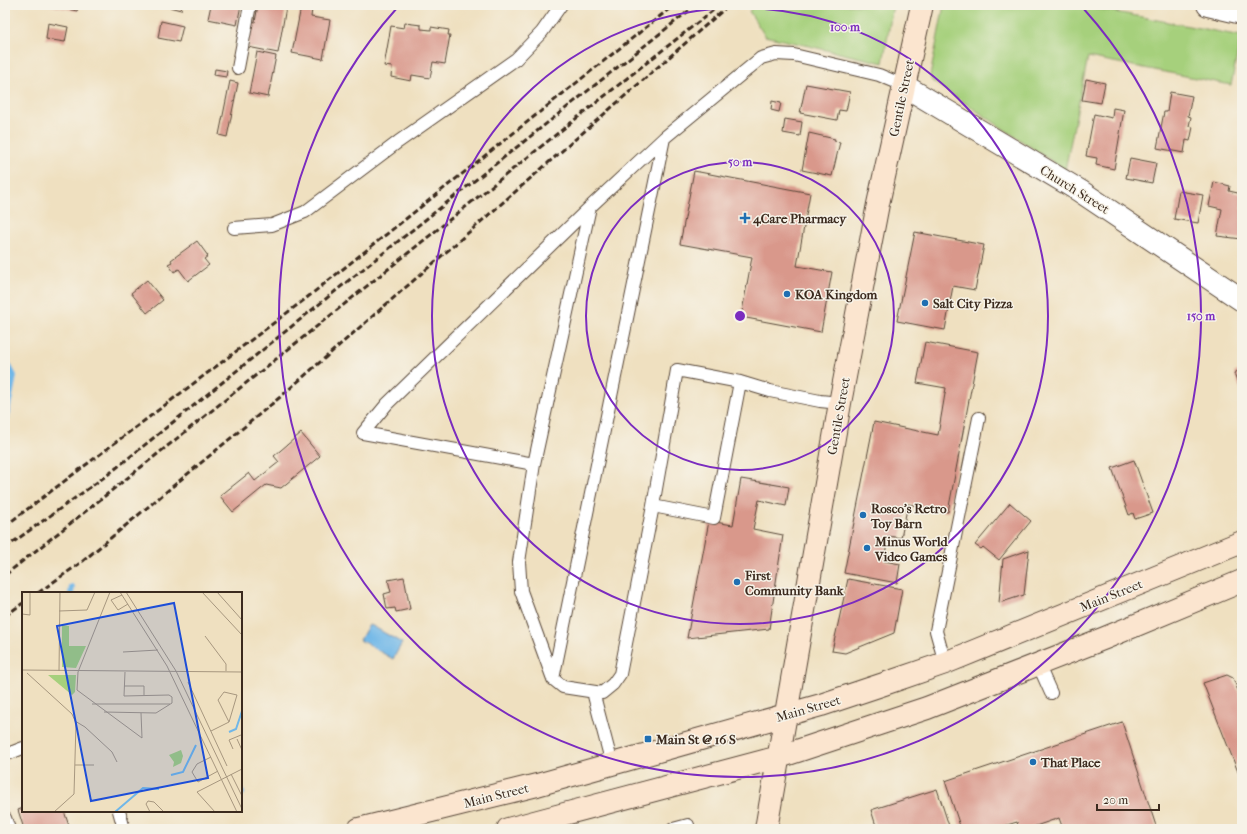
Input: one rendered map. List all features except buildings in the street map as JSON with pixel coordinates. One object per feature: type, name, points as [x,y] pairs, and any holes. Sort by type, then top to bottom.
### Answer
[{"type":"main road","name":"Gentile Street","points":[[766,829],[840,403],[878,204],[922,5]]},
{"type":"main road","name":"Main Street","points":[[359,829],[537,785],[833,701],[945,663],[1242,542]]},
{"type":"main road","points":[[508,829],[779,757],[927,708],[1242,582]]},
{"type":"street","points":[[1208,5],[1242,13]]},
{"type":"street","name":"Church Street","points":[[903,86],[1080,191],[1242,300]]},
{"type":"lane","points":[[238,68],[250,5]]},
{"type":"lane","points":[[234,228],[272,225],[306,212],[398,142],[516,59],[542,32],[562,5]]},
{"type":"lane","points":[[534,464],[363,433],[388,404],[590,207],[664,138],[761,58],[776,54],[794,55],[879,75],[903,86]]},
{"type":"lane","points":[[553,679],[664,138]]},
{"type":"lane","points":[[590,207],[534,464],[519,562],[521,591],[553,679],[563,687],[592,692],[602,692],[614,684],[620,674],[653,506],[677,370],[740,382],[770,392],[840,403]]},
{"type":"lane","points":[[653,506],[714,518],[740,382]]},
{"type":"lane","points":[[945,663],[936,630],[979,418]]},
{"type":"lane","points":[[1038,664],[1051,693]]},
{"type":"lane","points":[[592,692],[612,764]]},
{"type":"lane","points":[[5,755],[22,748]]},
{"type":"lane","points":[[119,812],[124,829]]},
{"type":"lane","points":[[5,818],[9,829]]},
{"type":"lane","points":[[673,829],[688,825]]},
{"type":"green space","points":[[756,5],[893,5],[883,63],[765,36],[749,11]]},
{"type":"green space","points":[[944,5],[1079,5],[1241,36],[1231,85],[1088,57],[1065,170],[932,81],[930,76]]},
{"type":"water","points":[[369,624],[402,643],[393,659],[360,640]]},
{"type":"waterway","points":[[5,359],[14,376],[5,422]]},
{"type":"waterway","points":[[71,592],[72,587]]},
{"type":"railway","points":[[5,526],[304,300],[674,5]]},
{"type":"railway","points":[[5,548],[110,473],[343,285],[696,5]]},
{"type":"railway","points":[[5,575],[720,5]]},
{"type":"railway","points":[[39,592],[83,561],[279,398],[729,5]]},
{"type":"railway","points":[[5,616],[22,604]]},
{"type":"place","name":"4Care Pharmacy","points":[[745,218]]},
{"type":"place","name":"KOA Kingdom","points":[[787,294]]},
{"type":"place","name":"Salt City Pizza","points":[[925,303]]},
{"type":"place","name":"Rosco's Retro Toy Barn","points":[[863,515]]},
{"type":"place","name":"Minus World Video Games","points":[[867,548]]},
{"type":"place","name":"First Community Bank","points":[[737,582]]},
{"type":"place","name":"Main St @ 16 S","points":[[648,739]]},
{"type":"place","name":"That Place","points":[[1033,762]]}]
